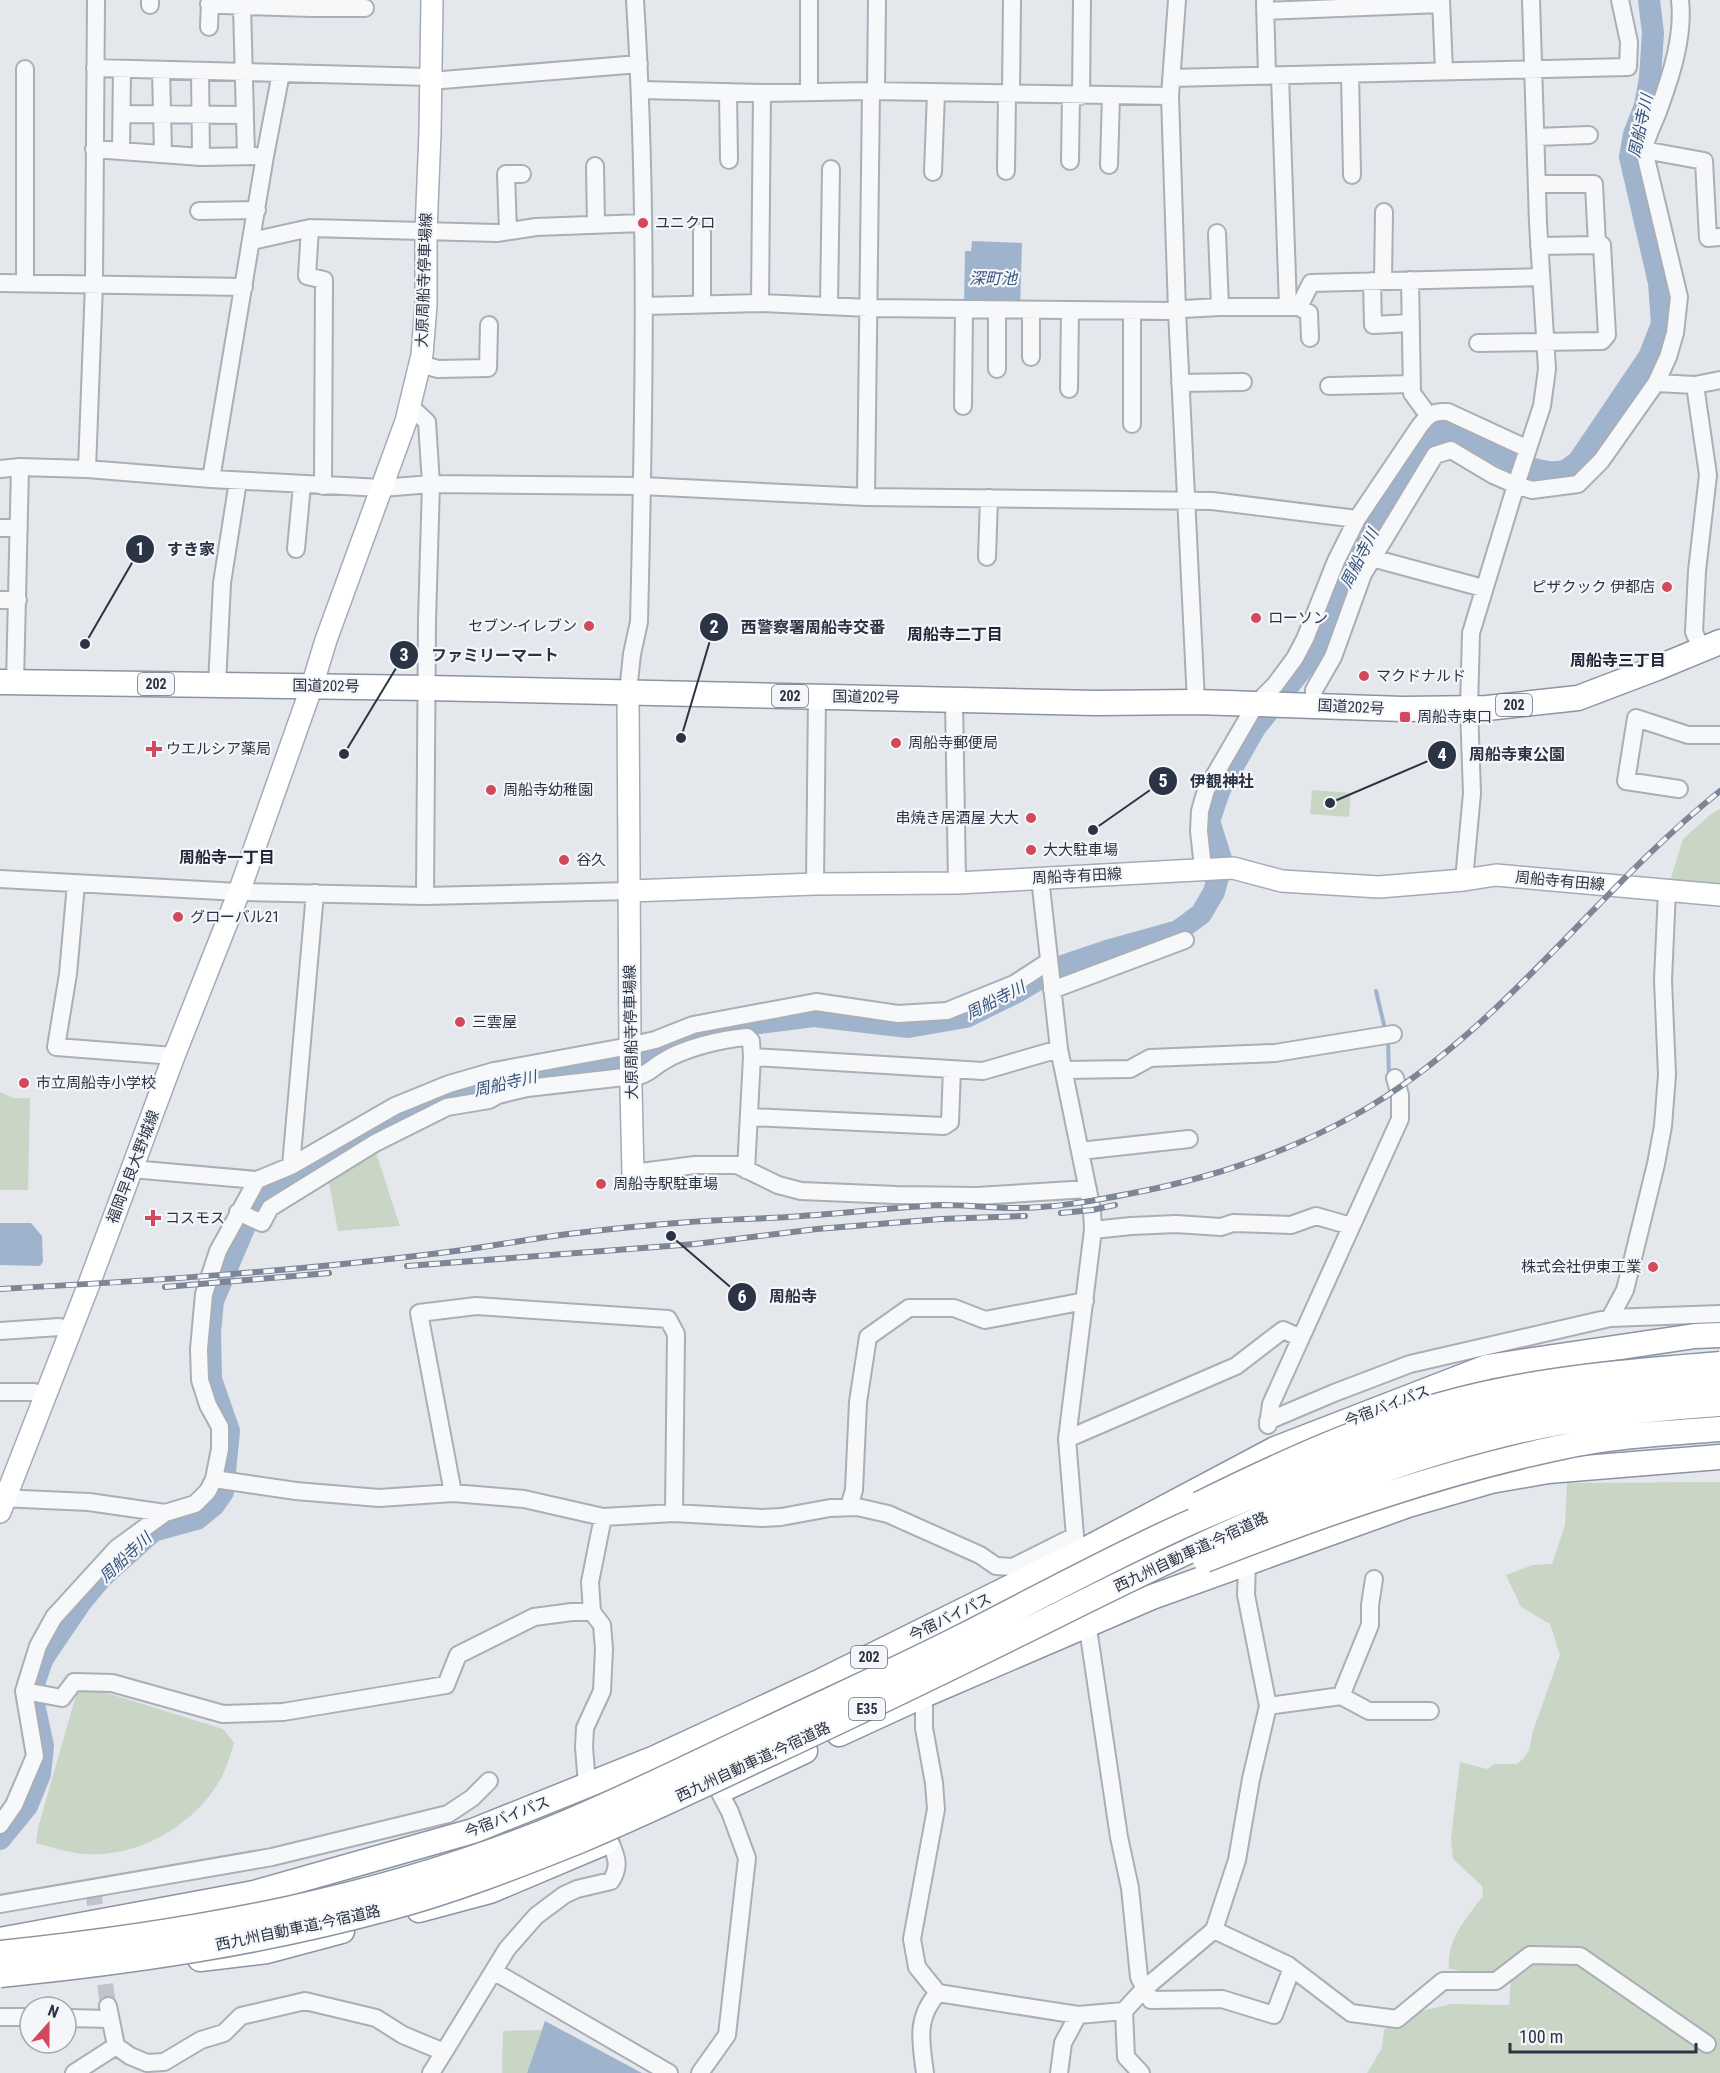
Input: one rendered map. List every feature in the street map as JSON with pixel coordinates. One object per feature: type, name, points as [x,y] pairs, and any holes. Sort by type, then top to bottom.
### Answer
[{"type":"highway","name":"国道202号","points":[[7,683],[312,686],[1096,703],[1196,702],[1402,709],[1468,708],[1578,698],[1711,646]]},
{"type":"highway","name":"今宿バイパス","points":[[0,1940],[254,1893],[473,1831],[655,1758],[817,1683],[1077,1545],[1275,1449],[1487,1367],[1695,1336],[1720,1335]]},
{"type":"highway","points":[[1071,1581],[1186,1510],[1283,1462],[1425,1410],[1496,1391],[1579,1377],[1720,1364]]},
{"type":"highway","name":"西九州自動車道;今宿道路","points":[[0,1953],[164,1933],[292,1908],[387,1885],[474,1858],[568,1822],[650,1785],[955,1640],[1182,1527],[1324,1467],[1416,1436],[1490,1416],[1551,1403],[1676,1386],[1720,1383]]},
{"type":"highway","name":"西九州自動車道;今宿道路","points":[[0,1975],[169,1956],[296,1932],[392,1908],[578,1841],[916,1692],[1190,1549],[1360,1478],[1482,1440],[1547,1425],[1659,1408],[1720,1404]]},
{"type":"highway","points":[[0,1981],[37,1979],[267,1952],[490,1891],[610,1841],[719,1791],[916,1692],[972,1670],[1093,1610],[1196,1563],[1300,1523],[1418,1483],[1558,1448],[1621,1437],[1720,1429]]},
{"type":"highway","points":[[916,1692],[1087,1626],[1152,1597],[1408,1505],[1491,1481],[1548,1472],[1720,1457]]},
{"type":"main road","name":"大原周船寺停車場線","points":[[312,686],[326,640],[410,406],[420,364],[426,305],[432,0]]},
{"type":"main road","name":"福岡早良大野城線","points":[[2,1503],[239,892],[312,686]]},
{"type":"main road","points":[[628,692],[630,891]]},
{"type":"main road","name":"周船寺有田線","points":[[630,891],[815,884],[957,883],[1233,868],[1282,880],[1329,885],[1379,886],[1464,880],[1496,875],[1667,891],[1720,893]]},
{"type":"main road","name":"大原周船寺停車場線","points":[[630,891],[633,1173]]},
{"type":"street","points":[[87,469],[94,284],[96,0]]},
{"type":"street","points":[[628,692],[632,654],[639,622],[645,306],[640,90],[635,0]]},
{"type":"street","points":[[809,0],[809,92]]},
{"type":"street","points":[[866,497],[873,91],[877,0]]},
{"type":"street","points":[[1006,171],[1012,0]]},
{"type":"street","points":[[1070,161],[1082,0]]},
{"type":"street","points":[[1177,0],[1170,96],[1185,500],[1196,702]]},
{"type":"street","points":[[1464,880],[1472,793],[1468,708],[1471,633],[1542,406],[1548,369],[1539,246],[1531,0]]},
{"type":"street","points":[[1171,78],[1628,67],[1629,42],[1620,0]]},
{"type":"street","points":[[1306,705],[1333,657],[1363,574],[1435,455],[1451,450],[1493,475],[1532,490],[1578,484],[1601,461],[1656,383],[1668,357],[1675,333],[1679,297],[1644,150],[1647,134],[1660,108],[1680,32],[1682,18],[1680,0]]},
{"type":"street","points":[[209,27],[209,2],[313,4],[365,8]]},
{"type":"street","points":[[1294,307],[1274,76],[1265,5],[1441,2],[1444,71]]},
{"type":"street","points":[[242,3],[246,156]]},
{"type":"street","points":[[95,69],[430,79],[639,63]]},
{"type":"street","points":[[25,69],[25,283]]},
{"type":"street","points":[[121,151],[122,69]]},
{"type":"street","points":[[161,70],[163,153]]},
{"type":"street","points":[[200,71],[201,157]]},
{"type":"street","points":[[211,479],[281,73]]},
{"type":"street","points":[[1350,74],[1352,175]]},
{"type":"street","points":[[640,90],[728,93],[873,91],[1170,96]]},
{"type":"street","points":[[728,93],[729,160]]},
{"type":"street","points":[[760,303],[762,93]]},
{"type":"street","points":[[933,172],[936,93]]},
{"type":"street","points":[[1109,165],[1112,96]]},
{"type":"street","points":[[122,114],[245,115]]},
{"type":"street","points":[[1536,137],[1589,135]]},
{"type":"street","points":[[94,149],[201,157],[265,156]]},
{"type":"street","points":[[1644,150],[1704,161],[1708,238],[1720,237]]},
{"type":"street","points":[[595,166],[596,225]]},
{"type":"street","points":[[829,305],[831,169]]},
{"type":"street","points":[[508,231],[506,174],[522,174]]},
{"type":"street","points":[[1537,184],[1594,184],[1597,245]]},
{"type":"street","points":[[199,211],[257,210]]},
{"type":"street","points":[[1384,212],[1373,325],[1411,323]]},
{"type":"street","points":[[252,242],[310,228],[497,233],[536,227],[643,223]]},
{"type":"street","points":[[310,228],[307,276],[324,280],[323,486]]},
{"type":"street","points":[[702,232],[702,304]]},
{"type":"street","points":[[1217,233],[1220,307]]},
{"type":"street","points":[[1478,343],[1602,341],[1607,335],[1602,245],[1539,246]]},
{"type":"street","points":[[1294,307],[1311,283],[1541,277]]},
{"type":"street","points":[[1410,280],[1412,393],[1428,415]]},
{"type":"street","points":[[0,283],[244,287]]},
{"type":"street","points":[[645,306],[760,303],[869,309],[1070,311],[1177,311],[1220,307],[1294,307],[1309,313],[1310,338]]},
{"type":"street","points":[[963,309],[963,406]]},
{"type":"street","points":[[997,310],[997,369]]},
{"type":"street","points":[[1031,310],[1031,357]]},
{"type":"street","points":[[1069,389],[1070,311]]},
{"type":"street","points":[[1132,311],[1132,424]]},
{"type":"street","points":[[420,364],[438,369],[488,368],[489,325]]},
{"type":"street","points":[[1656,383],[1695,385],[1720,380]]},
{"type":"street","points":[[1180,383],[1243,382]]},
{"type":"street","points":[[1329,386],[1412,384]]},
{"type":"street","points":[[1695,385],[1708,475],[1697,571],[1694,632],[1711,646]]},
{"type":"street","points":[[410,406],[428,422],[431,484],[425,896]]},
{"type":"street","points":[[1203,868],[1199,831],[1200,811],[1206,790],[1295,658],[1305,639],[1336,561],[1357,519],[1428,415],[1436,411],[1448,412],[1528,449]]},
{"type":"street","points":[[7,683],[18,600],[20,466]]},
{"type":"street","points":[[0,469],[20,466],[87,469],[238,481],[382,488],[431,484],[642,486],[866,497],[1185,500],[1212,501],[1357,519]]},
{"type":"street","points":[[217,685],[222,583],[238,481]]},
{"type":"street","points":[[296,549],[302,485]]},
{"type":"street","points":[[987,557],[989,498]]},
{"type":"street","points":[[0,528],[20,528]]},
{"type":"street","points":[[1372,558],[1484,588]]},
{"type":"street","points":[[0,600],[18,600]]},
{"type":"street","points":[[815,884],[817,696]]},
{"type":"street","points":[[954,699],[957,883]]},
{"type":"street","points":[[1679,789],[1626,782],[1636,718],[1688,735],[1720,735]]},
{"type":"street","points":[[1041,878],[1048,962],[1059,1049],[1088,1189],[1093,1230],[1067,1439],[1087,1626],[1119,1837],[1130,1888],[1139,1977],[1150,2000],[1222,1999],[1274,2015],[1292,1968]]},
{"type":"street","points":[[0,879],[239,892],[425,896],[630,891]]},
{"type":"street","points":[[76,884],[68,974],[56,1047],[174,1056]]},
{"type":"street","points":[[1610,1318],[1625,1290],[1663,1126],[1666,1075],[1663,980],[1667,891]]},
{"type":"street","points":[[291,1166],[315,893]]},
{"type":"street","points":[[1052,987],[1185,940]]},
{"type":"street","points":[[133,1167],[143,1170],[257,1179],[291,1166],[395,1106],[449,1084],[494,1071],[630,1049],[693,1025],[816,1002],[898,1014],[947,1011],[1014,984],[1048,962]]},
{"type":"street","points":[[1064,1070],[1130,1069],[1150,1058],[1275,1053],[1388,1035]]},
{"type":"street","points":[[246,1216],[262,1223],[270,1208],[375,1143],[447,1107],[480,1102],[527,1088],[642,1075],[663,1061],[682,1053],[712,1042],[747,1036],[751,1041],[752,1057],[746,1170]]},
{"type":"street","points":[[752,1057],[983,1071],[1059,1049]]},
{"type":"street","points":[[749,1117],[944,1126],[950,1122],[952,1110],[952,1069]]},
{"type":"street","points":[[1395,1078],[1400,1095],[1400,1119],[1271,1404],[1268,1423],[1334,1393],[1410,1364],[1610,1318],[1720,1314]]},
{"type":"street","points":[[1080,1151],[1189,1138]]},
{"type":"street","points":[[633,1173],[694,1165],[736,1165],[778,1185],[801,1191],[896,1195],[977,1196],[1088,1189]]},
{"type":"street","points":[[0,1825],[14,1805],[35,1756],[24,1690],[38,1646],[54,1617],[117,1548],[165,1514],[195,1504],[208,1491],[214,1479],[221,1438],[220,1427],[208,1405],[200,1380],[200,1338],[204,1294],[218,1251],[246,1216],[257,1179]]},
{"type":"street","points":[[1093,1230],[1176,1224],[1221,1227],[1233,1223],[1291,1225],[1317,1216],[1352,1226]]},
{"type":"street","points":[[849,1508],[854,1490],[858,1402],[868,1337],[909,1308],[954,1308],[985,1320],[1085,1301]]},
{"type":"street","points":[[453,1493],[419,1313],[476,1306],[668,1319],[676,1334],[674,1514]]},
{"type":"street","points":[[0,1331],[59,1327],[70,1330]]},
{"type":"street","points":[[1067,1439],[1236,1366],[1283,1330],[1301,1338]]},
{"type":"street","points":[[0,1392],[34,1392],[44,1396]]},
{"type":"street","points":[[214,1479],[296,1491],[379,1498],[453,1493],[524,1499],[603,1517],[674,1514],[762,1518],[830,1508],[857,1507],[888,1514],[980,1555],[996,1566],[1013,1567],[1077,1545]]},
{"type":"street","points":[[2,1503],[89,1502],[165,1514]]},
{"type":"street","points":[[587,1785],[585,1728],[602,1691],[604,1649],[602,1625],[592,1612],[590,1582],[603,1517]]},
{"type":"street","points":[[916,1692],[934,1783],[936,1809],[912,1939],[917,1966],[938,1993],[1078,2015],[1124,2010],[1144,1989],[1214,1930],[1237,1860],[1251,1779],[1268,1706],[1246,1595],[1246,1562]]},
{"type":"street","points":[[1341,1696],[1370,1625],[1374,1579]]},
{"type":"street","points":[[24,1690],[62,1698],[74,1682],[112,1683],[223,1714],[283,1712],[446,1685],[458,1655],[534,1617],[592,1612]]},
{"type":"street","points":[[1268,1706],[1341,1696],[1369,1712],[1430,1711]]},
{"type":"street","points":[[0,1904],[272,1857],[448,1814],[472,1798],[489,1781]]},
{"type":"street","points":[[700,2073],[727,2035],[747,1858],[730,1812],[719,1791]]},
{"type":"street","points":[[432,2073],[507,1949],[536,1916],[564,1895],[577,1889],[611,1881],[617,1872],[617,1860],[610,1841]]},
{"type":"street","points":[[1214,1930],[1292,1968],[1351,2013],[1397,2019],[1443,1981],[1496,1981],[1530,1955],[1580,1956],[1707,2044]]},
{"type":"street","points":[[495,1972],[669,2073]]},
{"type":"street","points":[[925,2073],[920,2035],[928,2004],[938,1993]]},
{"type":"street","points":[[78,2016],[109,2012],[116,2046],[130,2056],[147,2062],[164,2062],[201,2040],[224,2033],[241,2016],[305,2001],[376,2018],[403,2035],[444,2052]]},
{"type":"street","points":[[1124,2010],[1126,2056],[1141,2073]]},
{"type":"street","points":[[1059,2073],[1063,2043],[1078,2015]]},
{"type":"street","points":[[0,2017],[18,2017]]},
{"type":"street","points":[[74,2073],[116,2046]]},
{"type":"green space","points":[[1312,790],[1351,793],[1349,817],[1310,814]]},
{"type":"green space","points":[[1720,809],[1720,890],[1667,891],[1683,839]]},
{"type":"green space","points":[[0,1092],[13,1098],[30,1098],[28,1190],[0,1190]]},
{"type":"green space","points":[[375,1150],[400,1226],[338,1231],[328,1177]]},
{"type":"green space","points":[[1720,1482],[1720,2073],[1367,2073],[1382,2048],[1384,2031],[1388,2023],[1395,2017],[1451,2004],[1509,2005],[1511,1979],[1449,1969],[1454,1938],[1483,1896],[1482,1886],[1453,1859],[1451,1839],[1460,1762],[1487,1769],[1495,1764],[1517,1764],[1524,1758],[1529,1750],[1533,1731],[1560,1655],[1550,1624],[1521,1607],[1506,1575],[1533,1565],[1552,1564],[1565,1525],[1567,1483]]},
{"type":"green space","points":[[91,1688],[223,1729],[234,1743],[225,1770],[213,1791],[184,1821],[166,1834],[147,1843],[106,1854],[86,1854],[36,1843],[38,1828],[77,1692]]},
{"type":"green space","points":[[542,2030],[527,2073],[502,2073],[503,2031]]},
{"type":"water","name":"深町池","points":[[972,241],[1022,243],[1020,308],[964,306],[965,251],[971,251]]},
{"type":"water","points":[[0,1223],[31,1223],[42,1236],[43,1262],[40,1266],[0,1265]]},
{"type":"water","points":[[545,2021],[642,2073],[527,2073]]},
{"type":"waterway","name":"周船寺川","points":[[0,1839],[27,1806],[40,1774],[43,1746],[34,1704],[35,1681],[43,1658],[81,1602],[102,1577],[153,1531],[197,1519],[214,1505],[223,1492],[229,1431],[211,1379],[210,1332],[213,1301],[244,1228],[259,1200],[356,1138],[453,1096],[519,1078],[617,1065],[665,1046],[716,1031],[759,1023],[814,1016],[908,1027],[966,1017],[1017,992],[1057,968],[1178,931],[1201,914],[1214,892],[1222,862],[1209,821],[1220,789],[1255,728],[1314,654],[1359,552],[1427,440],[1445,429],[1522,465],[1553,472],[1566,470],[1578,462],[1649,357],[1662,324],[1659,283],[1630,157],[1634,134],[1645,106],[1650,78],[1653,33],[1649,0]]},
{"type":"waterway","points":[[1376,991],[1385,1029]]},
{"type":"waterway","points":[[1388,1039],[1389,1077]]},
{"type":"tunnel","points":[[93,1889],[108,2006]]},
{"type":"railway","points":[[0,1289],[168,1279],[337,1265],[448,1252],[568,1234],[675,1223],[942,1205],[1045,1207],[1128,1194],[1217,1173],[1274,1153],[1330,1128],[1357,1114],[1408,1081],[1456,1044],[1501,1003],[1630,873],[1720,791]]},
{"type":"railway","points":[[1061,1213],[1115,1205]]},
{"type":"railway","points":[[407,1266],[695,1244],[817,1229],[941,1219],[1025,1216]]},
{"type":"railway","points":[[165,1287],[329,1273]]},
{"type":"place","name":"ユニクロ","points":[[643,223]]},
{"type":"place","name":"ピザクック 伊都店","points":[[1667,587]]},
{"type":"place","name":"ローソン","points":[[1256,618]]},
{"type":"place","name":"セブン-イレブン","points":[[589,626]]},
{"type":"place","name":"すき家","points":[[85,644]]},
{"type":"place","name":"マクドナルド","points":[[1364,676]]},
{"type":"place","name":"周船寺東口","points":[[1405,717]]},
{"type":"place","name":"西警察署周船寺交番","points":[[681,738]]},
{"type":"place","name":"周船寺郵便局","points":[[896,743]]},
{"type":"place","name":"ウエルシア薬局","points":[[154,749]]},
{"type":"place","name":"ファミリーマート","points":[[344,754]]},
{"type":"place","name":"周船寺幼稚園","points":[[491,790]]},
{"type":"place","name":"周船寺東公園","points":[[1330,803]]},
{"type":"place","name":"串焼き居酒屋 大大","points":[[1031,818]]},
{"type":"place","name":"伊覩神社","points":[[1093,830]]},
{"type":"place","name":"大大駐車場","points":[[1031,850]]},
{"type":"place","name":"谷久","points":[[564,860]]},
{"type":"place","name":"グローバル21","points":[[178,917]]},
{"type":"place","name":"三雲屋","points":[[460,1022]]},
{"type":"place","name":"市立周船寺小学校","points":[[24,1083]]},
{"type":"place","name":"周船寺駅駐車場","points":[[601,1184]]},
{"type":"place","name":"コスモス","points":[[153,1218]]},
{"type":"place","name":"周船寺","points":[[671,1236]]},
{"type":"place","name":"株式会社伊東工業","points":[[1653,1267]]},
{"type":"district","name":"周船寺二丁目","points":[[955,634]]},
{"type":"district","name":"周船寺三丁目","points":[[1618,660]]},
{"type":"district","name":"周船寺一丁目","points":[[227,857]]}]
